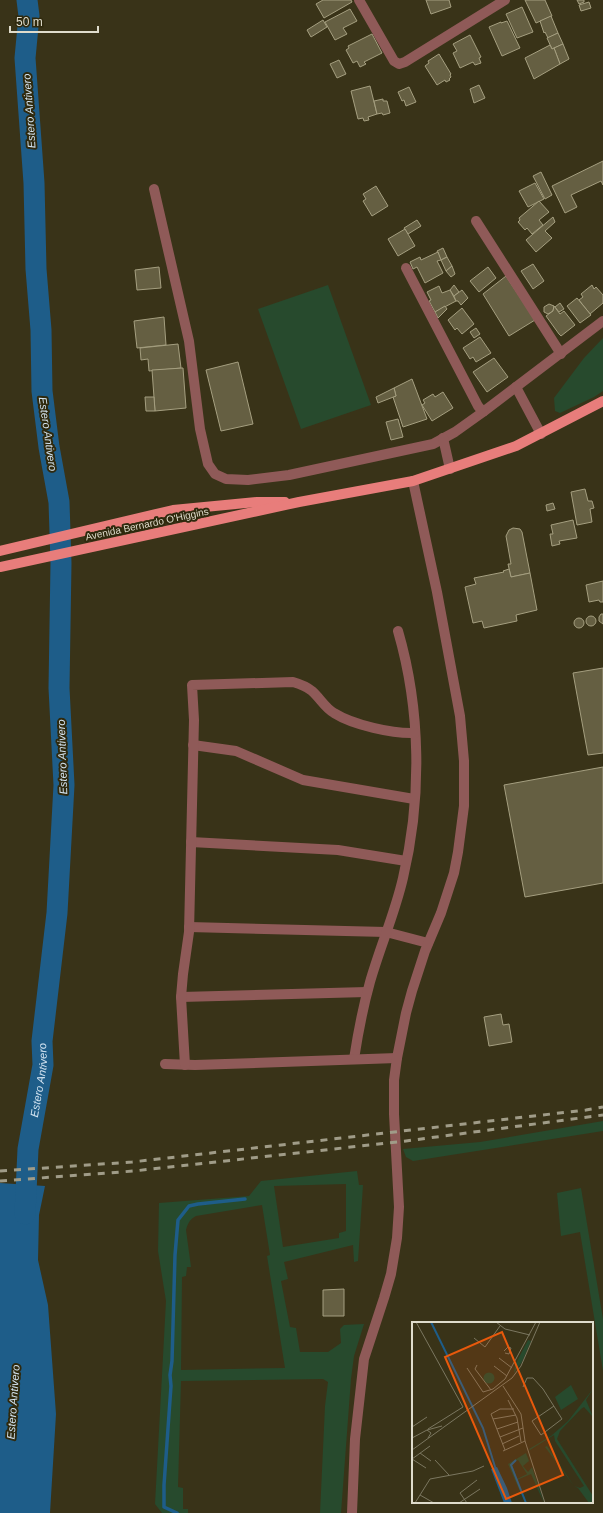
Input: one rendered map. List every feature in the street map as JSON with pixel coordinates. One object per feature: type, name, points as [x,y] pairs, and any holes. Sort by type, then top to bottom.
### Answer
[{"type":"main road","name":"Avenida Bernardo O'Higgins","points":[[0,567],[299,502],[413,482],[516,446],[603,401]]},
{"type":"main road","name":"Avenida Bernardo O'Higgins","points":[[0,551],[174,510],[257,502],[299,502]]},
{"type":"street","points":[[359,0],[394,61],[399,64],[405,62],[505,0]]},
{"type":"street","points":[[154,190],[189,341],[200,429],[208,464],[216,474],[226,479],[248,480],[289,475],[433,444],[455,432],[483,412],[603,321]]},
{"type":"street","points":[[476,221],[561,354]]},
{"type":"street","points":[[406,268],[478,406],[483,412]]},
{"type":"street","points":[[516,387],[541,434]]},
{"type":"street","points":[[443,438],[450,469]]},
{"type":"street","points":[[352,1513],[355,1439],[364,1359],[384,1298],[397,1238],[399,1207],[394,1094],[397,1058],[406,1012],[428,943],[448,893],[458,852],[464,806],[464,761],[460,716],[440,608],[413,482]]},
{"type":"street","points":[[354,1059],[367,992],[403,878],[412,825],[416,779],[415,733],[409,675],[398,631]]},
{"type":"street","points":[[185,1065],[181,997],[189,927],[193,745],[192,685],[293,682],[303,685],[334,713],[352,721],[377,729],[402,734],[415,733]]},
{"type":"street","points":[[193,745],[236,751],[302,780],[414,799]]},
{"type":"street","points":[[191,842],[338,850],[406,861]]},
{"type":"street","points":[[189,927],[386,932],[428,943]]},
{"type":"street","points":[[181,997],[367,992]]},
{"type":"street","points":[[165,1064],[185,1065],[397,1058]]},
{"type":"green space","points":[[328,285],[371,405],[301,429],[258,309]]},
{"type":"green space","points":[[603,338],[603,391],[594,397],[560,413],[555,411],[554,398],[584,358]]},
{"type":"green space","points":[[603,1121],[603,1131],[413,1161],[406,1157],[403,1149],[480,1142]]},
{"type":"green space","points":[[357,1171],[359,1185],[363,1185],[358,1261],[354,1262],[353,1245],[284,1262],[288,1279],[281,1281],[290,1327],[296,1328],[300,1352],[328,1352],[341,1343],[340,1329],[344,1325],[364,1324],[354,1356],[351,1379],[341,1513],[320,1513],[325,1406],[328,1382],[323,1379],[181,1381],[178,1487],[183,1488],[183,1509],[188,1509],[188,1513],[162,1513],[155,1504],[166,1301],[158,1251],[159,1203],[249,1196],[261,1181]],"holes":[[[346,1184],[346,1231],[339,1233],[339,1238],[283,1247],[274,1186]],[[262,1205],[270,1255],[267,1256],[285,1368],[181,1370],[182,1277],[186,1276],[187,1267],[191,1267],[186,1230],[188,1223],[196,1216]]]},
{"type":"green space","points":[[581,1188],[603,1319],[603,1371],[580,1232],[561,1236],[557,1193]]},
{"type":"water","points":[[0,1183],[45,1186],[39,1215],[38,1260],[48,1305],[56,1414],[50,1513],[0,1513]]},
{"type":"building","points":[[323,0],[351,0],[352,2],[324,18],[316,4]]},
{"type":"building","points":[[426,0],[449,0],[451,7],[431,14]]},
{"type":"building","points":[[525,0],[545,0],[552,16],[536,23]]},
{"type":"building","points":[[577,0],[584,0],[584,2],[579,4]]},
{"type":"building","points":[[589,2],[591,8],[581,11],[579,5]]},
{"type":"building","points":[[522,7],[533,32],[517,38],[506,14]]},
{"type":"building","points":[[350,9],[357,21],[343,28],[347,34],[335,40],[325,22]]},
{"type":"building","points":[[551,16],[558,33],[548,38],[545,32],[544,33],[540,21]]},
{"type":"building","points":[[323,20],[327,27],[311,37],[307,30]]},
{"type":"building","points":[[507,21],[520,48],[502,56],[489,27]]},
{"type":"building","points":[[558,33],[563,44],[552,49],[547,38]]},
{"type":"building","points":[[372,34],[382,53],[364,62],[366,64],[360,67],[357,61],[353,63],[346,50],[349,48],[348,46]]},
{"type":"building","points":[[470,35],[481,57],[479,58],[481,63],[475,65],[473,62],[460,68],[453,53],[457,51],[453,44]]},
{"type":"building","points":[[563,44],[569,59],[560,64],[554,48]]},
{"type":"building","points":[[550,45],[552,49],[554,48],[560,64],[534,79],[525,58]]},
{"type":"building","points":[[439,54],[451,74],[451,77],[449,79],[450,80],[446,82],[445,80],[437,85],[425,66],[429,63],[428,61]]},
{"type":"building","points":[[339,60],[346,74],[337,78],[330,64]]},
{"type":"building","points":[[479,85],[485,98],[474,103],[470,89]]},
{"type":"building","points":[[370,86],[377,114],[368,117],[369,120],[364,121],[363,118],[358,119],[351,91]]},
{"type":"building","points":[[409,87],[416,102],[406,106],[404,100],[402,101],[398,92]]},
{"type":"building","points":[[383,99],[383,101],[387,101],[390,113],[383,115],[382,113],[377,114],[374,101]]},
{"type":"building","points":[[603,161],[603,185],[601,181],[571,195],[577,207],[565,213],[552,186]]},
{"type":"building","points":[[541,172],[552,195],[545,199],[533,176]]},
{"type":"building","points":[[535,183],[544,199],[528,207],[519,191]]},
{"type":"building","points":[[376,186],[388,206],[372,216],[363,201],[366,199],[363,194]]},
{"type":"building","points":[[539,201],[549,212],[539,220],[543,225],[532,234],[527,228],[525,230],[518,222],[520,220],[519,218]]},
{"type":"building","points":[[553,217],[555,222],[545,231],[552,238],[536,252],[526,240]]},
{"type":"building","points":[[417,220],[421,226],[408,234],[404,228]]},
{"type":"building","points":[[405,229],[415,246],[398,256],[388,239]]},
{"type":"building","points":[[443,248],[447,257],[441,260],[437,251]]},
{"type":"building","points":[[438,252],[441,260],[437,261],[443,273],[425,283],[417,267],[413,269],[410,262],[420,257],[421,260]]},
{"type":"building","points":[[447,257],[452,266],[446,271],[441,260]]},
{"type":"building","points":[[533,264],[544,281],[533,289],[521,271]]},
{"type":"building","points":[[452,266],[455,274],[451,277],[446,271]]},
{"type":"building","points":[[159,267],[161,288],[137,290],[135,270]]},
{"type":"building","points":[[488,267],[496,278],[479,292],[470,281]]},
{"type":"building","points":[[506,276],[535,320],[509,336],[483,294]]},
{"type":"building","points":[[454,285],[459,292],[454,296],[450,290]]},
{"type":"building","points":[[592,285],[594,289],[596,287],[603,295],[603,303],[590,314],[579,300],[583,297],[581,294]]},
{"type":"building","points":[[439,286],[442,293],[450,290],[456,301],[435,312],[429,301],[431,300],[427,292]]},
{"type":"building","points":[[462,290],[468,298],[461,305],[458,301],[456,301],[454,296]]},
{"type":"building","points":[[577,298],[591,315],[580,323],[567,306]]},
{"type":"building","points":[[560,303],[564,309],[559,312],[555,307]]},
{"type":"building","points":[[549,304],[554,306],[553,311],[548,314],[544,312],[544,307]]},
{"type":"building","points":[[445,306],[447,309],[438,318],[435,312]]},
{"type":"building","points":[[554,306],[560,314],[564,311],[575,325],[561,336],[546,316],[553,311]]},
{"type":"building","points":[[462,308],[474,324],[462,334],[457,328],[455,330],[448,320]]},
{"type":"building","points":[[164,317],[166,345],[137,348],[134,321]]},
{"type":"building","points":[[476,328],[480,334],[474,338],[470,332]]},
{"type":"building","points":[[480,337],[491,353],[476,362],[473,357],[470,359],[463,348]]},
{"type":"building","points":[[178,344],[181,368],[149,371],[148,359],[141,360],[140,348]]},
{"type":"building","points":[[494,358],[508,377],[487,392],[473,372]]},
{"type":"building","points":[[238,362],[253,424],[221,431],[206,370]]},
{"type":"building","points":[[183,368],[186,408],[155,411],[152,370]]},
{"type":"building","points":[[412,379],[427,419],[403,427],[393,397],[396,396],[394,388]]},
{"type":"building","points":[[394,388],[396,396],[378,403],[376,397]]},
{"type":"building","points":[[443,392],[453,408],[432,421],[422,405],[425,403],[423,400],[433,394],[435,397]]},
{"type":"building","points":[[145,397],[154,397],[155,411],[146,411]]},
{"type":"building","points":[[398,419],[403,437],[391,440],[386,422]]},
{"type":"building","points":[[585,489],[588,501],[592,501],[594,508],[590,509],[592,522],[577,525],[571,492]]},
{"type":"building","points":[[553,503],[555,509],[547,511],[546,505]]},
{"type":"building","points":[[573,520],[577,538],[559,541],[560,544],[552,546],[550,534],[553,534],[551,525]]},
{"type":"building","points":[[513,528],[520,529],[522,532],[530,573],[511,577],[508,564],[511,564],[506,536],[509,530]]},
{"type":"building","points":[[509,569],[511,577],[530,573],[537,610],[516,615],[517,621],[484,628],[482,621],[473,623],[465,587],[476,584],[474,578],[504,572],[503,571]]},
{"type":"building","points":[[603,581],[603,602],[600,602],[599,600],[589,602],[586,585]]},
{"type":"building","points":[[601,614],[603,614],[603,624],[599,621]]},
{"type":"building","points":[[589,616],[593,616],[595,617],[595,625],[589,626],[586,623],[586,619]]},
{"type":"building","points":[[577,618],[581,618],[583,619],[583,627],[577,628],[574,625],[574,621]]},
{"type":"building","points":[[603,668],[603,753],[588,755],[573,673]]},
{"type":"building","points":[[603,767],[603,883],[525,897],[504,785]]},
{"type":"building","points":[[501,1014],[503,1025],[509,1024],[512,1042],[489,1046],[484,1017]]},
{"type":"building","points":[[344,1289],[344,1316],[323,1316],[323,1290]]},
{"type":"waterway","name":"Estero Antivero","points":[[25,1214],[28,1149],[43,1065],[42,1041],[57,913],[64,785],[59,688],[61,563],[59,502],[49,447],[42,391],[41,330],[36,269],[34,183],[25,58],[29,16],[27,0]]},
{"type":"waterway","points":[[177,1513],[164,1507],[164,1485],[171,1386],[170,1375],[172,1361],[175,1255],[178,1220],[189,1206],[245,1199]]},
{"type":"railway","points":[[0,1171],[132,1162],[603,1107]]},
{"type":"railway","points":[[0,1181],[134,1171],[406,1141],[603,1115]]}]
